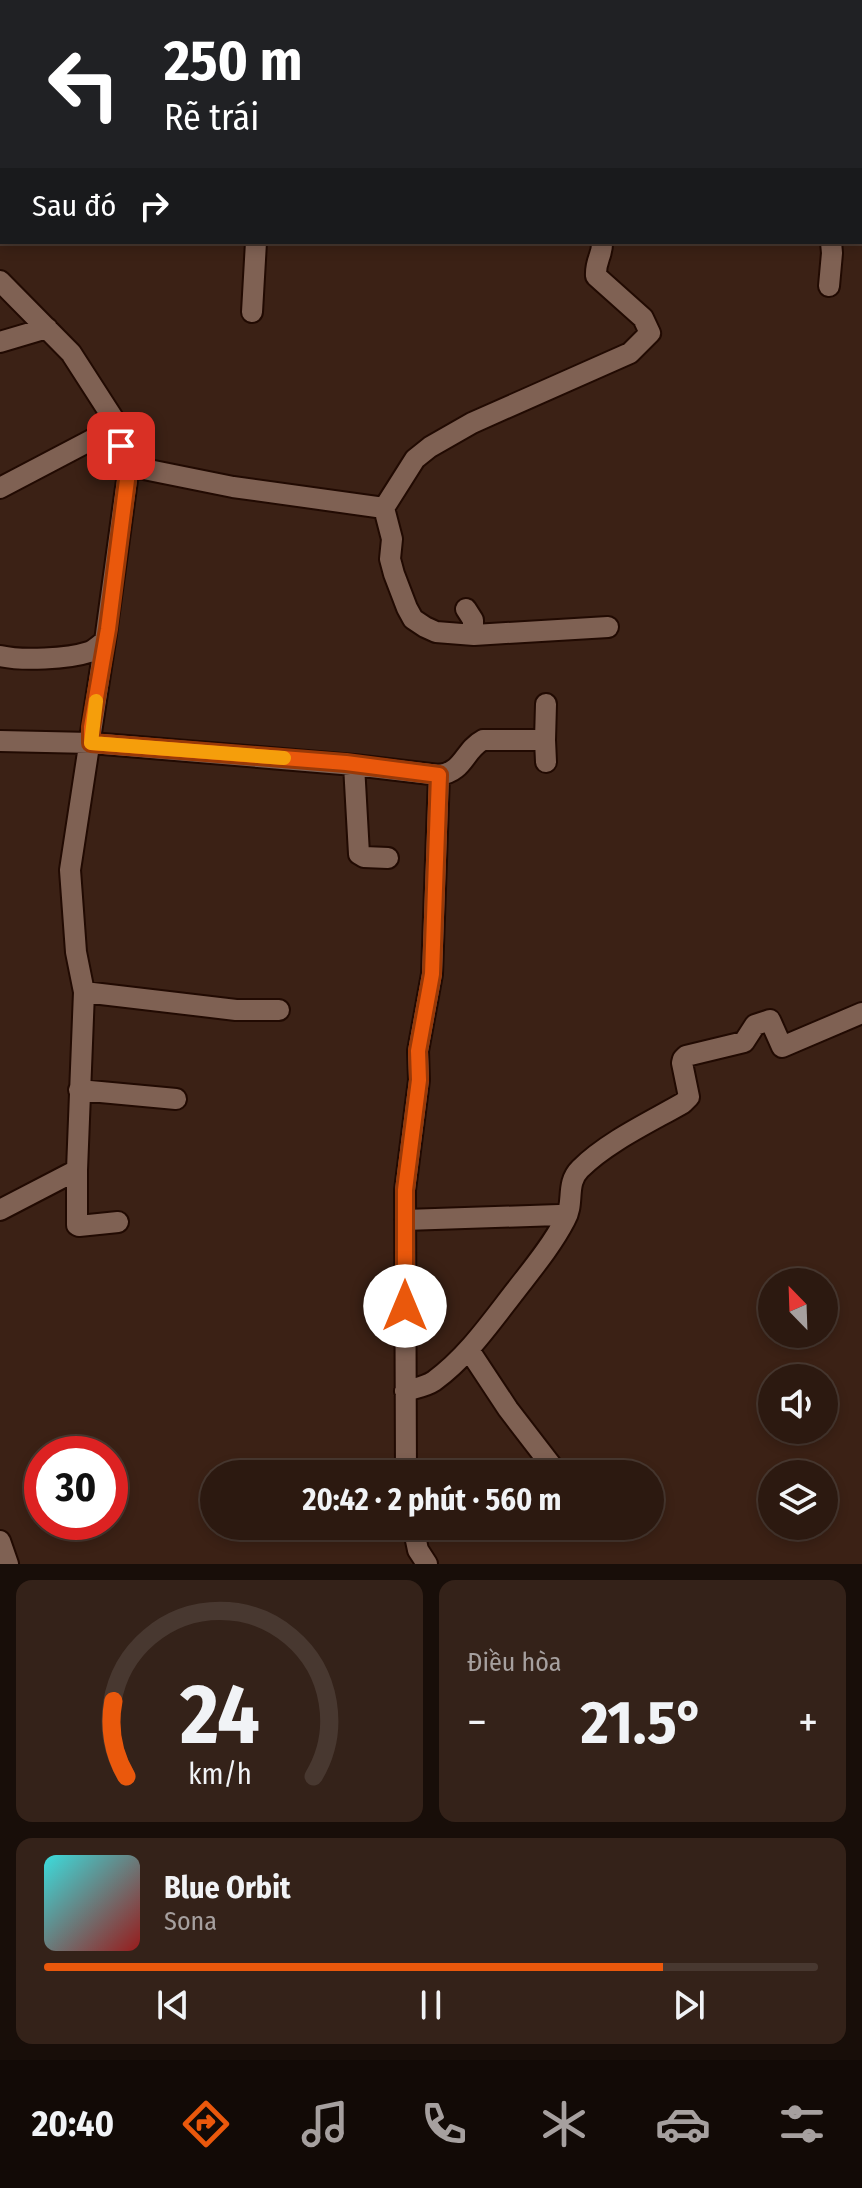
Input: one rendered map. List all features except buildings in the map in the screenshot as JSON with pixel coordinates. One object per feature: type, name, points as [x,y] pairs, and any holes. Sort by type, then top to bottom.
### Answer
[{"type":"street","points":[[252,312],[256,244]]},
{"type":"street","points":[[602,244],[596,276],[643,318],[650,333],[630,353],[472,423],[430,447],[415,459],[384,508],[392,539],[390,559],[394,574],[413,619],[425,627],[436,632],[473,635],[608,627]]},
{"type":"street","points":[[829,286],[831,244]]},
{"type":"street","points":[[0,281],[71,353],[118,426],[127,480],[91,743],[70,870],[76,952],[84,992],[77,1225],[118,1222]]},
{"type":"street","points":[[0,342],[47,328]]},
{"type":"street","points":[[0,488],[118,426]]},
{"type":"street","points":[[124,465],[233,487],[384,508]]},
{"type":"street","points":[[466,609],[473,620],[473,635]]},
{"type":"street","points":[[0,656],[35,659],[91,652],[105,641]]},
{"type":"street","points":[[546,704],[546,762]]},
{"type":"street","points":[[0,741],[91,743],[439,775],[454,771],[483,740],[545,740]]},
{"type":"street","points":[[354,765],[359,854],[388,858]]},
{"type":"street","points":[[406,1460],[405,1190],[419,1080],[418,1051],[432,974],[439,775]]},
{"type":"street","points":[[84,992],[236,1010],[279,1010]]},
{"type":"street","points":[[405,1391],[426,1386],[469,1350],[567,1218],[571,1182],[578,1170],[606,1148],[689,1097],[682,1063],[686,1056],[744,1042],[755,1025],[770,1020],[782,1047],[862,1013]]},
{"type":"street","points":[[79,1090],[176,1099]]},
{"type":"street","points":[[0,1210],[77,1170]]},
{"type":"street","points":[[405,1220],[559,1215]]},
{"type":"street","points":[[469,1350],[508,1409],[548,1460]]},
{"type":"street","points":[[416,1540],[427,1564]]},
{"type":"street","points":[[0,1541],[8,1564]]},
{"type":"slow traffic","points":[[96,701],[91,743],[284,758]]},
{"type":"route","points":[[121,446],[127,480],[91,743],[346,763],[439,775],[432,974],[418,1051],[419,1080],[405,1190],[405,1306]]}]
